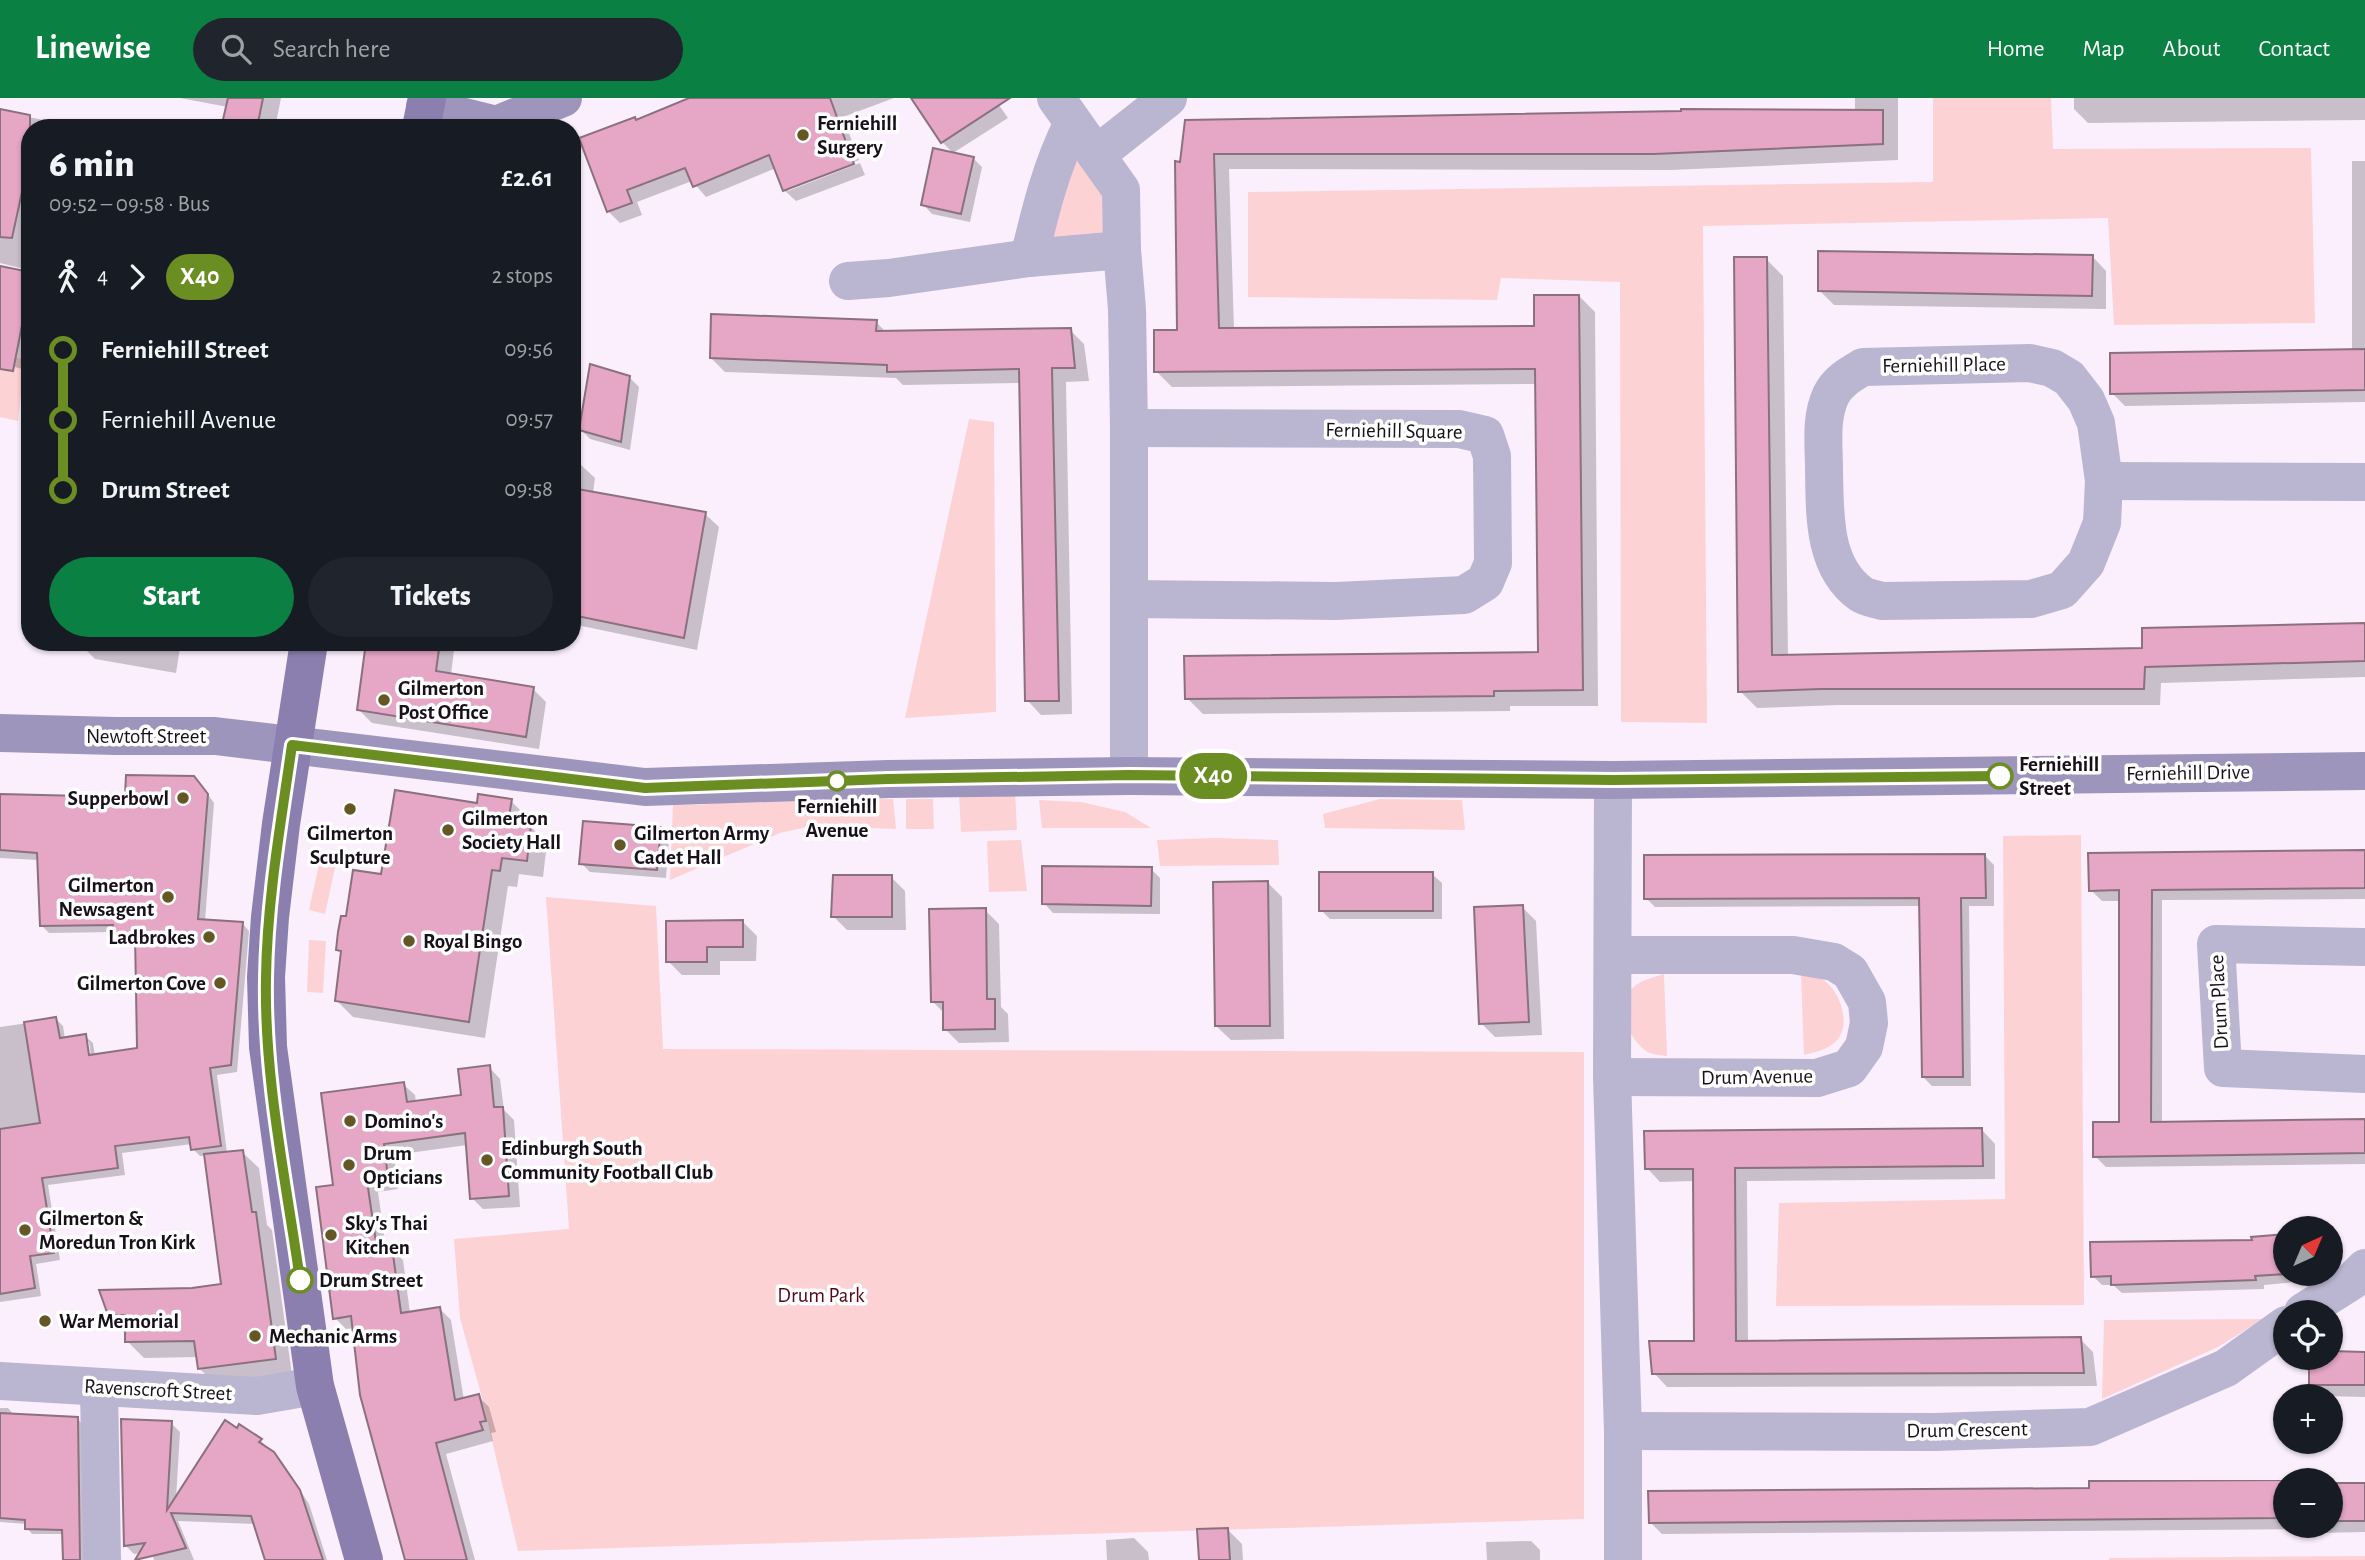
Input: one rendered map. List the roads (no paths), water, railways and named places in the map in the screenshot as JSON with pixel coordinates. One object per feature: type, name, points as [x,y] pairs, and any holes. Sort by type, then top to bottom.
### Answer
[{"type":"main road","points":[[511,119],[563,98]]},
{"type":"main road","points":[[424,111],[465,119]]},
{"type":"main road","points":[[308,651],[292,745],[270,917],[266,977],[268,1047],[315,1386],[364,1560]]},
{"type":"main road","name":"Newtoft Street","points":[[0,733],[215,736],[292,745]]},
{"type":"main road","name":"Ferniehill Drive","points":[[292,745],[645,788],[888,779],[1129,775],[1613,780],[2365,771]]},
{"type":"street","points":[[1096,155],[1168,98]]},
{"type":"street","points":[[1064,111],[1121,190],[1129,428],[1129,775]]},
{"type":"street","points":[[1028,258],[1046,189],[1061,146],[1064,111]]},
{"type":"street","points":[[848,281],[889,278],[1028,258],[1122,250]]},
{"type":"street","name":"Ferniehill Place","points":[[2029,363],[2052,368],[2069,378],[2086,400],[2096,423],[2105,481],[2102,523],[2086,563],[2062,590],[2031,599],[1882,601],[1862,595],[1844,575],[1830,549],[1825,518],[1823,416],[1832,392],[1845,378],[1863,367],[2029,363]]},
{"type":"street","name":"Ferniehill Square","points":[[1129,428],[1459,429],[1485,435],[1492,456],[1493,563],[1485,582],[1464,595],[1336,601],[1129,599]]},
{"type":"street","points":[[2105,481],[2365,482]]},
{"type":"street","points":[[1613,780],[1612,1077],[1623,1430],[1623,1560]]},
{"type":"street","name":"Drum Place","points":[[2365,947],[2216,944],[2223,1068],[2365,1074]]},
{"type":"street","name":"Drum Avenue","points":[[1612,1077],[1817,1078],[1849,1068],[1864,1046],[1869,1023],[1867,1002],[1850,972],[1834,962],[1793,955],[1614,955]]},
{"type":"street","points":[[2322,1300],[2352,1281],[2365,1268]]},
{"type":"street","name":"Drum Crescent","points":[[1623,1430],[1935,1432],[2090,1427],[2226,1368],[2273,1334]]},
{"type":"street","name":"Ravenscroft Street","points":[[0,1381],[257,1396],[315,1386]]},
{"type":"street","points":[[99,1387],[102,1560]]},
{"type":"place","name":"Ferniehill Surgery","points":[[803,135]]},
{"type":"place","name":"Gilmerton Post Office","points":[[384,700]]},
{"type":"place","name":"Ferniehill Street","points":[[2000,776]]},
{"type":"place","name":"Ferniehill Avenue","points":[[837,781]]},
{"type":"place","name":"Supperbowl","points":[[183,798]]},
{"type":"place","name":"Gilmerton Sculpture","points":[[350,809]]},
{"type":"place","name":"Gilmerton Society Hall","points":[[448,830]]},
{"type":"place","name":"Gilmerton Army Cadet Hall","points":[[620,845]]},
{"type":"place","name":"Gilmerton Newsagent","points":[[168,897]]},
{"type":"place","name":"Ladbrokes","points":[[209,937]]},
{"type":"place","name":"Royal Bingo","points":[[409,941]]},
{"type":"place","name":"Gilmerton Cove","points":[[220,983]]},
{"type":"place","name":"Domino's","points":[[350,1121]]},
{"type":"place","name":"Edinburgh South Community Football Club","points":[[487,1160]]},
{"type":"place","name":"Drum Opticians","points":[[349,1165]]},
{"type":"place","name":"Gilmerton & Moredun Tron Kirk","points":[[25,1230]]},
{"type":"place","name":"Sky's Thai Kitchen","points":[[331,1235]]},
{"type":"place","name":"Drum Street","points":[[300,1280]]},
{"type":"place","name":"War Memorial","points":[[45,1321]]},
{"type":"place","name":"Mechanic Arms","points":[[255,1336]]},
{"type":"park label","name":"Drum Park","points":[[821,1295]]}]
